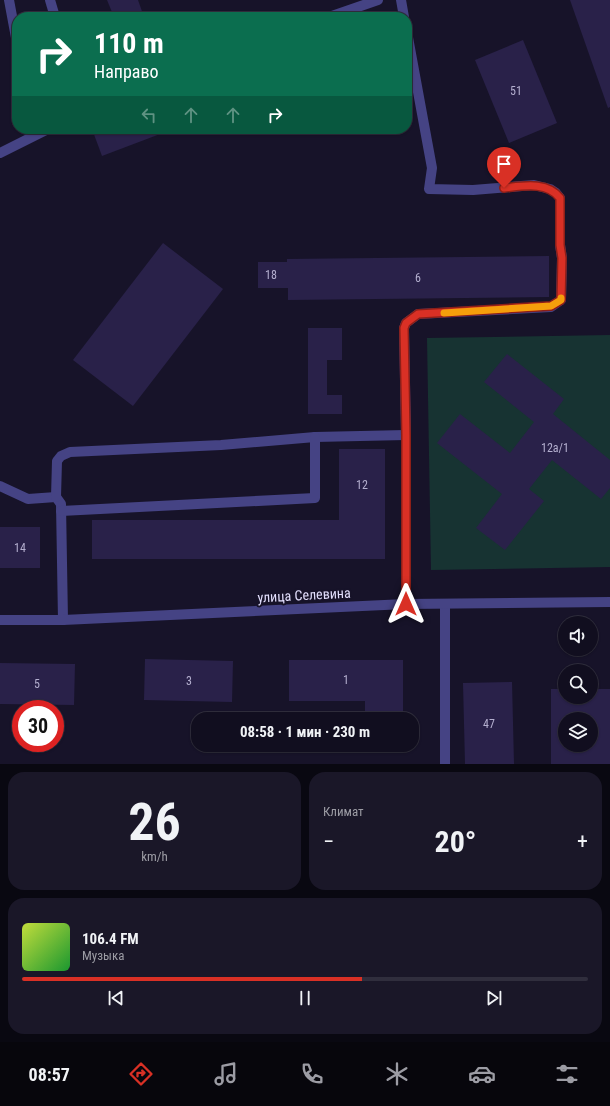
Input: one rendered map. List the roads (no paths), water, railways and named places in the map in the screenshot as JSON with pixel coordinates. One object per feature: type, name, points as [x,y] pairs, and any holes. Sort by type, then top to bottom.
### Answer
[{"type":"street","points":[[9,0],[12,16]]},
{"type":"street","points":[[50,0],[54,12]]},
{"type":"street","points":[[343,12],[378,0]]},
{"type":"street","points":[[401,0],[403,12]]},
{"type":"street","points":[[406,604],[406,435],[404,328],[406,323],[418,314],[551,306],[561,300],[562,258],[560,245],[560,198],[550,189],[534,185],[473,190],[429,189],[432,168],[412,59]]},
{"type":"street","points":[[26,134],[27,140]]},
{"type":"street","points":[[0,153],[38,134]]},
{"type":"street","points":[[63,620],[61,504],[56,497],[57,461],[61,456],[70,452],[221,445],[315,436],[406,435]]},
{"type":"street","points":[[61,511],[314,498],[315,436]]},
{"type":"street","points":[[0,486],[28,499],[56,497]]},
{"type":"street","name":"улица Селевина","points":[[0,620],[63,620],[406,604],[610,602]]},
{"type":"street","points":[[444,604],[445,764]]}]
